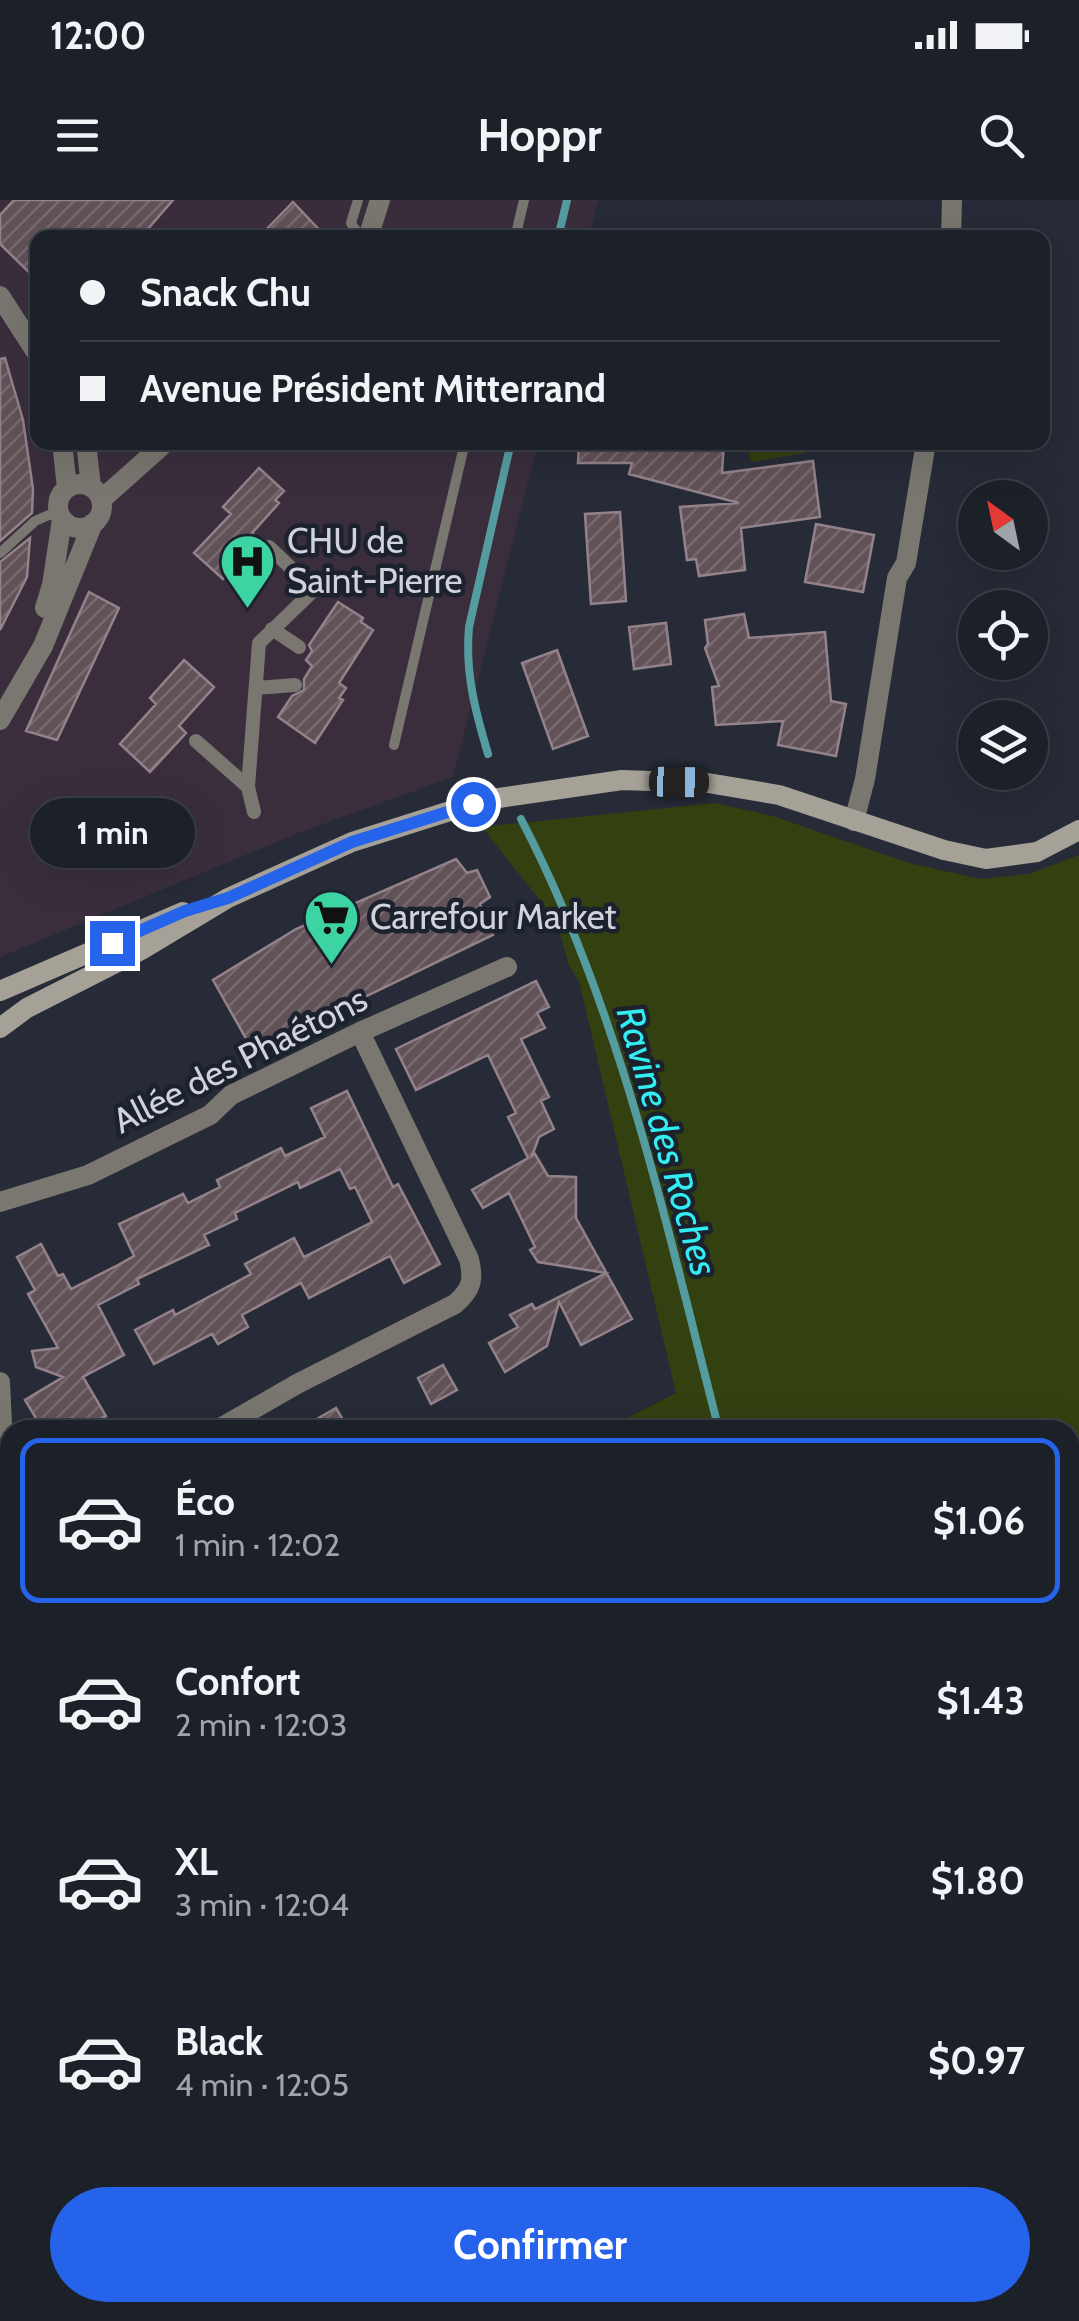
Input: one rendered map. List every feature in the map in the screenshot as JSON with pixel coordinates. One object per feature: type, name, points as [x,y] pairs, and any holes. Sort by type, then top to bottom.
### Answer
[{"type":"main road","points":[[0,1028],[27,1008],[143,949],[228,898],[352,842],[486,800],[622,780],[708,782],[779,795],[944,850],[986,859],[1037,852],[1079,830]]},
{"type":"main road","points":[[0,991],[185,911],[228,898]]},
{"type":"street","points":[[367,230],[380,200]]},
{"type":"street","points":[[951,230],[952,200]]},
{"type":"street","points":[[0,296],[30,343]]},
{"type":"street","points":[[63,450],[67,488]]},
{"type":"street","points":[[0,720],[42,646],[101,509],[88,450]]},
{"type":"street","points":[[96,494],[155,450]]},
{"type":"street","points":[[854,821],[865,778],[897,578],[906,563],[925,450]]},
{"type":"street","points":[[25,672],[52,586],[61,495],[74,484],[96,494]]},
{"type":"street","points":[[60,515],[76,528],[92,523]]},
{"type":"street","points":[[254,812],[248,787],[258,643],[314,590],[269,547]]},
{"type":"street","points":[[272,629],[299,646]]},
{"type":"street","points":[[256,688],[295,685]]},
{"type":"street","points":[[196,741],[248,787]]},
{"type":"street","name":"Allée des Phaétons","points":[[0,1202],[88,1175],[210,1114],[231,1095],[507,967]]},
{"type":"street","points":[[235,1420],[455,1304],[468,1292],[473,1279],[468,1259],[360,1032]]},
{"type":"street","points":[[0,1382],[2,1420]]},
{"type":"lane","points":[[357,230],[351,223],[358,200]]},
{"type":"lane","points":[[517,230],[524,200]]},
{"type":"lane","points":[[394,744],[463,450]]},
{"type":"lane","points":[[0,553],[34,521],[60,515]]},
{"type":"shaded area","name":"CHU de Saint-Pierre","points":[[0,200],[598,200],[591,230],[30,230],[30,450],[536,450],[453,777],[301,832],[0,957]]},
{"type":"shaded area","points":[[748,450],[805,450],[805,453],[751,462]]},
{"type":"shaded area","points":[[715,803],[773,816],[909,863],[981,879],[1029,874],[1079,855],[1079,1420],[623,1420],[676,1393],[579,981],[569,966],[557,922],[482,827]]},
{"type":"building","points":[[14,200],[173,200],[147,230],[30,230],[30,273],[0,244],[0,215]]},
{"type":"building","points":[[293,202],[319,230],[266,230]]},
{"type":"building","points":[[5,358],[23,420],[33,489],[32,513],[0,541],[0,359]]},
{"type":"building","points":[[579,450],[723,450],[722,473],[813,461],[820,517],[741,528],[745,570],[699,576],[696,559],[687,560],[680,507],[739,503],[629,474],[632,463],[578,463]]},
{"type":"building","points":[[259,468],[284,491],[275,500],[279,503],[252,533],[259,540],[223,579],[194,553],[231,514],[223,507]]},
{"type":"building","points":[[620,512],[626,601],[591,604],[585,514]]},
{"type":"building","points":[[816,524],[874,535],[863,592],[805,582]]},
{"type":"building","points":[[30,538],[27,577],[0,630],[0,562]]},
{"type":"building","points":[[89,592],[119,608],[57,740],[26,731]]},
{"type":"building","points":[[338,602],[363,618],[361,622],[373,630],[339,683],[346,688],[339,698],[343,700],[315,743],[278,717],[292,696],[304,690],[304,679],[312,666],[306,660],[312,651],[309,645]]},
{"type":"building","points":[[744,614],[749,638],[825,632],[831,701],[846,704],[836,756],[778,745],[783,721],[716,725],[712,687],[719,686],[705,648],[705,620]]},
{"type":"building","points":[[666,623],[671,664],[634,669],[629,627]]},
{"type":"building","points":[[557,650],[588,736],[553,749],[522,663]]},
{"type":"building","points":[[184,660],[214,687],[179,726],[186,733],[150,772],[120,744],[156,704],[150,698]]},
{"type":"building","name":"Carrefour Market","points":[[456,859],[467,873],[477,870],[490,897],[480,904],[493,935],[253,1051],[213,980],[296,929]]},
{"type":"building","points":[[536,981],[549,1007],[537,1013],[545,1028],[521,1039],[549,1097],[541,1101],[554,1129],[539,1137],[532,1156],[535,1154],[548,1176],[576,1177],[576,1218],[632,1319],[581,1345],[559,1302],[547,1346],[505,1372],[489,1343],[518,1327],[510,1315],[532,1304],[535,1309],[606,1273],[538,1262],[530,1250],[535,1247],[509,1193],[483,1208],[472,1190],[528,1158],[508,1117],[516,1113],[488,1055],[416,1090],[396,1049]]},
{"type":"building","points":[[347,1091],[393,1187],[398,1184],[440,1264],[404,1283],[390,1256],[309,1298],[301,1283],[242,1315],[248,1327],[218,1344],[212,1334],[154,1364],[135,1330],[173,1310],[175,1315],[251,1274],[245,1264],[294,1238],[304,1257],[372,1222],[355,1187],[350,1189],[340,1169],[300,1188],[298,1182],[235,1213],[237,1219],[204,1235],[209,1245],[137,1279],[139,1284],[98,1305],[124,1355],[83,1377],[106,1416],[99,1420],[37,1420],[25,1400],[63,1377],[36,1367],[32,1351],[58,1348],[28,1294],[35,1290],[17,1257],[41,1244],[58,1276],[63,1274],[71,1289],[134,1256],[119,1224],[183,1194],[188,1203],[220,1187],[217,1180],[281,1148],[285,1156],[325,1137],[311,1108]]},
{"type":"building","points":[[443,1365],[457,1390],[431,1404],[418,1378]]},
{"type":"building","points":[[336,1408],[343,1420],[315,1420]]},
{"type":"waterway","name":"Ravine des Roches","points":[[560,230],[567,200]]},
{"type":"waterway","name":"Ravine des Roches","points":[[488,754],[472,691],[469,627],[509,450]]},
{"type":"waterway","name":"Ravine des Roches","points":[[521,819],[587,966],[613,1042],[659,1195],[716,1420]]},
{"type":"place","name":"CHU de Saint-Pierre","points":[[248,610]]},
{"type":"place","name":"Carrefour Market","points":[[331,966]]},
{"type":"route","points":[[112,943],[185,911],[228,898],[352,842],[473,804]]}]
